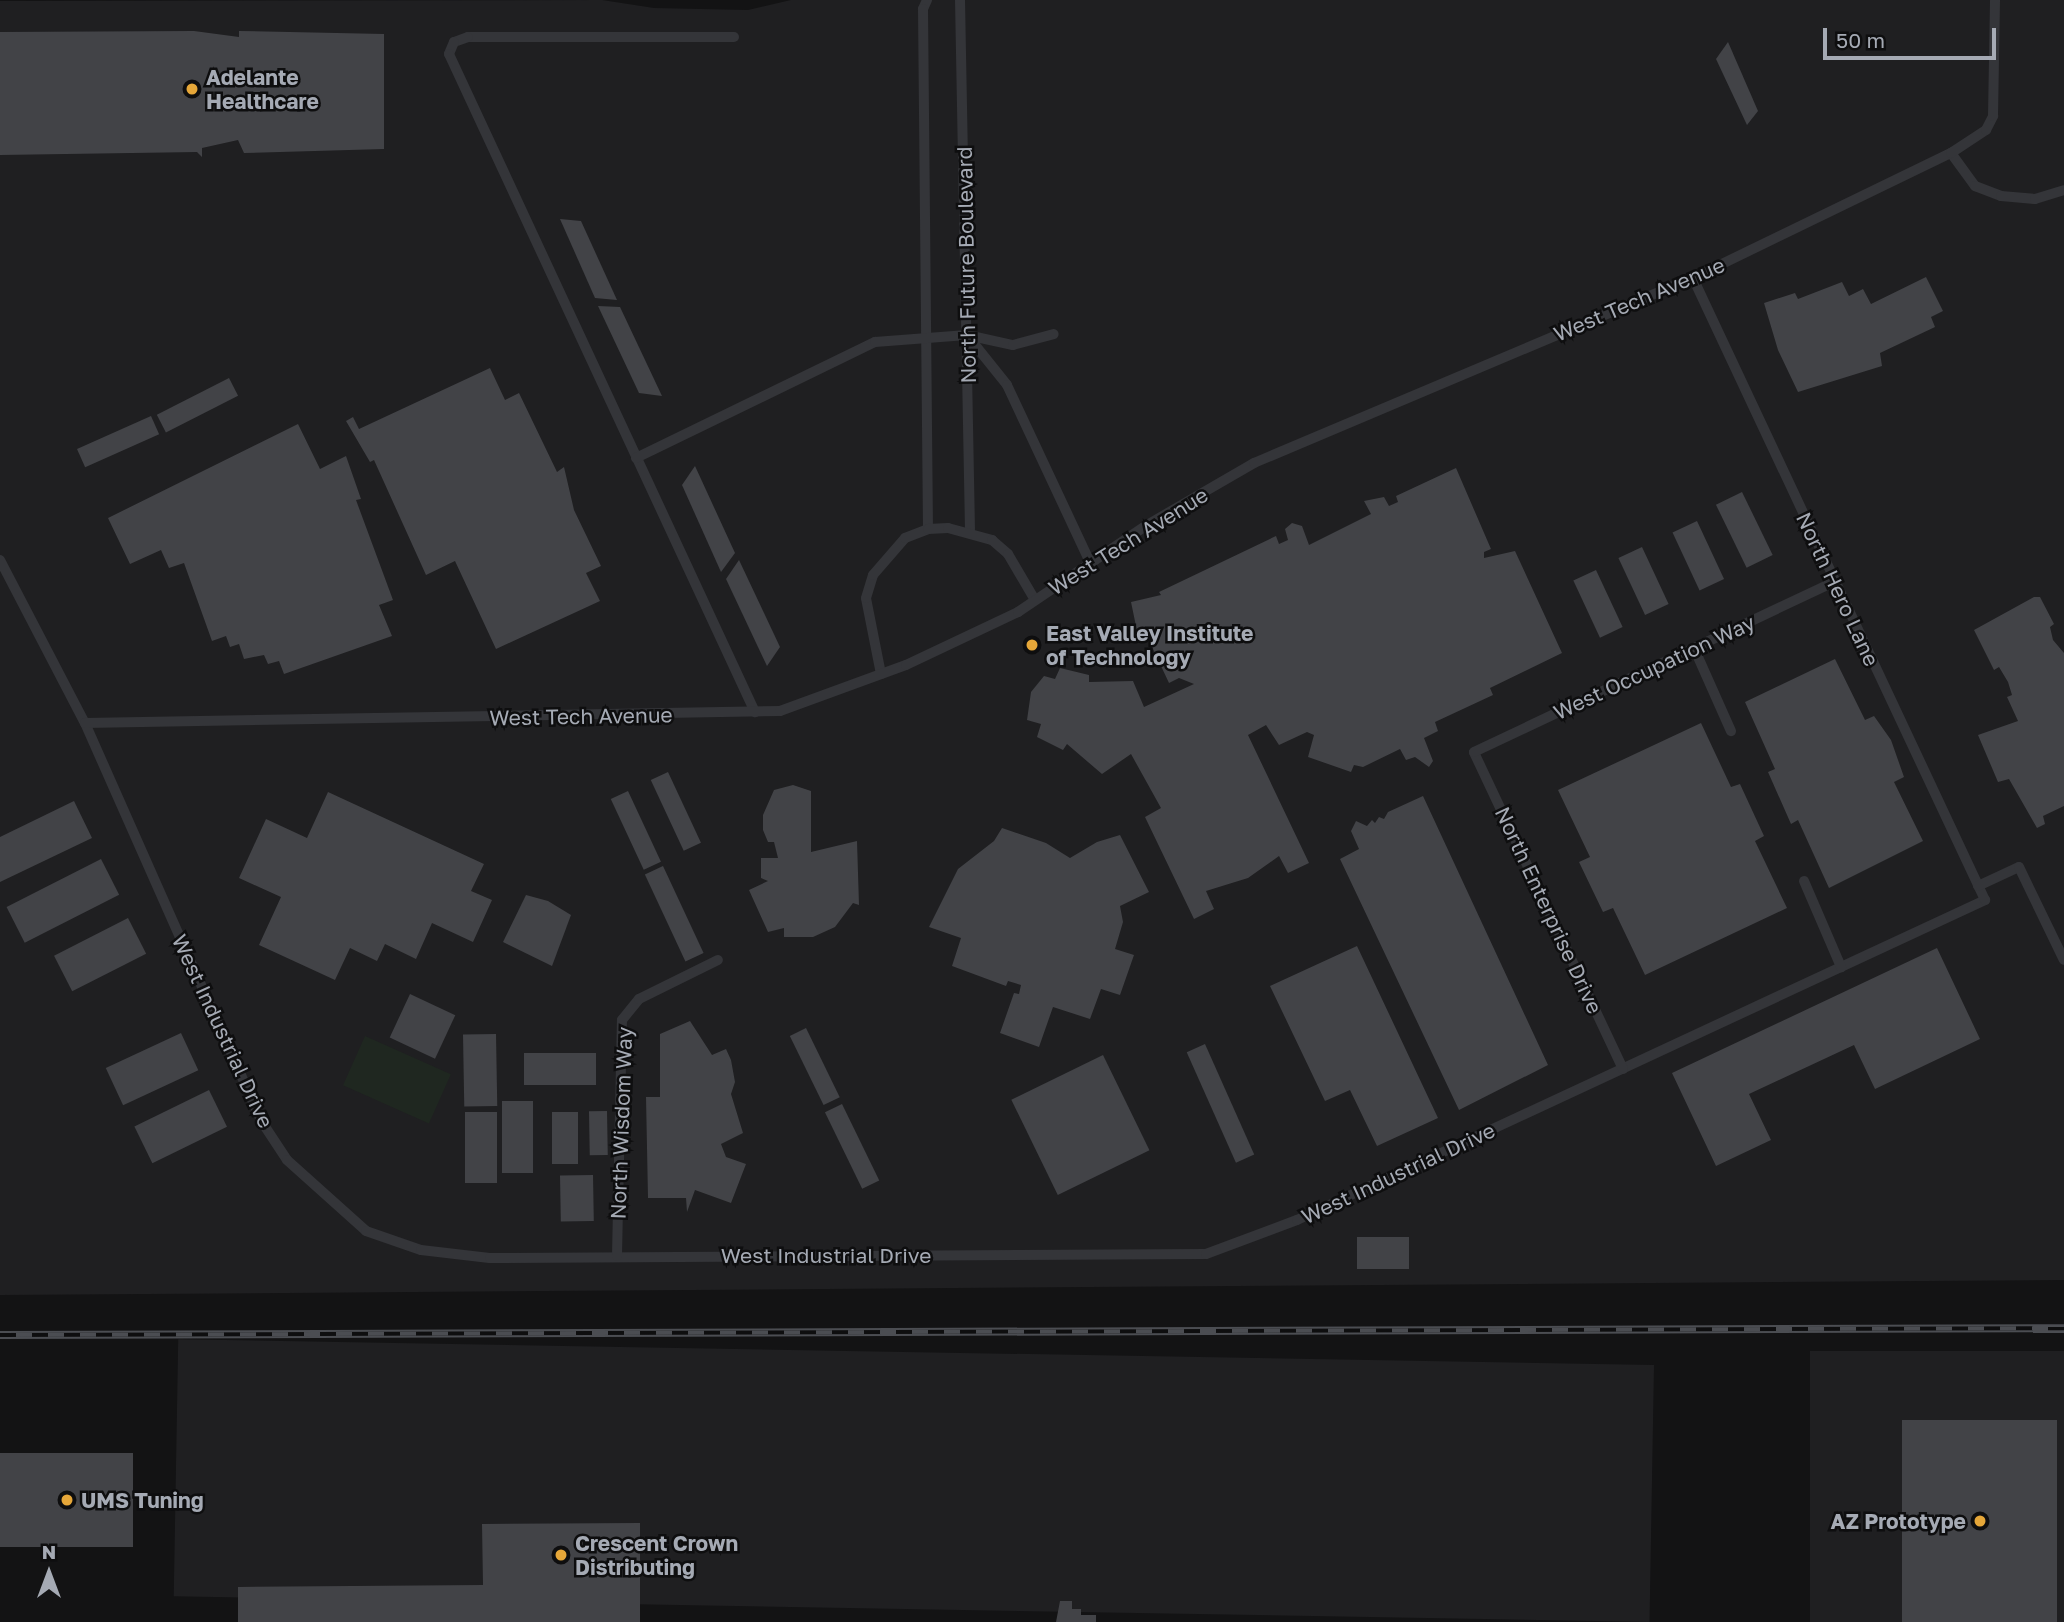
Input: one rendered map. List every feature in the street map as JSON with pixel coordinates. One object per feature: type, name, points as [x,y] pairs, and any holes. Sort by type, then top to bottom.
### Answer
[{"type":"lane","name":"North Future Boulevard","points":[[927,0],[923,9],[928,529]]},
{"type":"lane","name":"North Future Boulevard","points":[[960,0],[970,531]]},
{"type":"lane","name":"West Tech Avenue","points":[[85,723],[780,711],[881,674],[1035,600],[1090,562],[1289,446],[1693,278],[1951,153],[1986,130],[1993,116],[1995,0]]},
{"type":"lane","points":[[734,37],[468,37],[454,42],[449,54],[755,712]]},
{"type":"lane","points":[[1951,153],[1975,186],[2001,196],[2035,199],[2064,190]]},
{"type":"lane","name":"North Hero Lane","points":[[1693,278],[1985,900]]},
{"type":"lane","points":[[636,458],[875,342],[925,336],[967,335],[1013,345],[1054,334]]},
{"type":"lane","points":[[967,335],[1007,384],[1090,562]]},
{"type":"lane","points":[[881,674],[868,622],[866,598],[873,575],[905,538],[928,529],[970,531],[992,540],[1008,554],[1035,600]]},
{"type":"lane","name":"West Industrial Drive","points":[[0,560],[85,723],[262,1122],[287,1160],[366,1231],[421,1250],[490,1258],[1206,1254],[1297,1220],[1985,900]]},
{"type":"lane","name":"West Occupation Way","points":[[1474,752],[1834,582]]},
{"type":"lane","points":[[1694,648],[1731,731]]},
{"type":"lane","name":"North Enterprise Drive","points":[[1474,752],[1623,1069]]},
{"type":"lane","points":[[1978,886],[2019,867],[2064,960]]},
{"type":"lane","points":[[1804,881],[1841,967]]},
{"type":"lane","name":"North Wisdom Way","points":[[617,1256],[622,1020],[639,999],[718,960]]},
{"type":"shaded area","name":"East Valley Institute of Technology","points":[[602,0],[654,8],[748,10],[791,0],[2064,0],[2064,1280],[0,1295],[0,1]]},
{"type":"shaded area","points":[[365,1036],[451,1074],[429,1124],[343,1085]]},
{"type":"shaded area","points":[[178,1339],[1654,1365],[1650,1622],[174,1596]]},
{"type":"shaded area","points":[[1810,1351],[2064,1351],[2064,1622],[1810,1622]]},
{"type":"building","name":"Adelante Healthcare","points":[[194,31],[239,37],[239,31],[384,34],[384,149],[244,153],[238,140],[202,148],[202,157],[197,152],[0,155],[0,32]]},
{"type":"building","points":[[1728,42],[1758,111],[1747,125],[1716,59]]},
{"type":"building","points":[[560,219],[581,221],[617,300],[595,298]]},
{"type":"building","points":[[1926,277],[1943,311],[1931,317],[1935,327],[1880,353],[1882,366],[1798,392],[1778,350],[1764,303],[1795,293],[1798,299],[1842,282],[1849,296],[1863,289],[1871,304]]},
{"type":"building","points":[[598,306],[620,307],[662,396],[639,393]]},
{"type":"building","points":[[490,368],[505,400],[519,393],[557,472],[564,467],[574,510],[601,566],[586,573],[600,601],[496,649],[455,561],[426,575],[374,460],[370,462],[346,421],[353,417],[359,429]]},
{"type":"building","points":[[229,378],[238,396],[166,433],[157,415]]},
{"type":"building","points":[[151,416],[159,434],[85,467],[77,449]]},
{"type":"building","points":[[298,424],[320,469],[346,456],[361,499],[356,500],[393,600],[379,605],[392,636],[284,674],[279,661],[268,664],[264,655],[244,659],[239,644],[230,647],[226,636],[212,641],[184,563],[169,568],[161,550],[130,564],[108,518]]},
{"type":"building","points":[[695,466],[735,553],[721,572],[682,485]]},
{"type":"building","points":[[1456,468],[1491,549],[1484,552],[1484,558],[1515,551],[1562,653],[1490,688],[1493,695],[1435,722],[1438,731],[1424,738],[1433,761],[1429,767],[1415,757],[1406,760],[1400,749],[1363,767],[1354,765],[1351,772],[1308,757],[1314,735],[1307,732],[1279,745],[1266,725],[1248,735],[1309,863],[1288,873],[1279,856],[1248,878],[1206,891],[1214,909],[1194,919],[1145,817],[1161,808],[1131,754],[1102,774],[1067,744],[1063,750],[1037,737],[1041,724],[1027,720],[1031,692],[1044,676],[1055,679],[1060,668],[1089,675],[1089,682],[1133,681],[1144,707],[1194,684],[1179,678],[1169,683],[1145,632],[1147,629],[1137,631],[1131,602],[1161,595],[1159,592],[1276,536],[1279,544],[1288,540],[1285,529],[1292,523],[1302,526],[1309,545],[1371,514],[1364,501],[1384,497],[1389,506],[1398,502],[1396,496]]},
{"type":"building","points":[[1742,492],[1773,555],[1747,568],[1716,505]]},
{"type":"building","points":[[1697,521],[1724,579],[1700,590],[1673,532]]},
{"type":"building","points":[[1642,547],[1669,604],[1645,615],[1618,558]]},
{"type":"building","points":[[739,560],[780,647],[767,666],[726,579]]},
{"type":"building","points":[[1596,570],[1623,627],[1600,638],[1573,581]]},
{"type":"building","points":[[2034,597],[2040,597],[2054,624],[2050,627],[2053,640],[2064,653],[2064,806],[2043,816],[2045,824],[2037,828],[2009,779],[1998,782],[1978,735],[2018,721],[2007,697],[2012,695],[2008,682],[1999,667],[1994,670],[1974,630]]},
{"type":"building","points":[[1835,659],[1865,720],[1874,716],[1891,740],[1904,777],[1894,782],[1923,841],[1829,888],[1798,820],[1791,824],[1768,772],[1775,769],[1745,702]]},
{"type":"building","points":[[1701,723],[1731,787],[1740,784],[1764,836],[1755,841],[1787,908],[1645,975],[1613,908],[1603,912],[1579,862],[1590,857],[1558,790]]},
{"type":"building","points":[[668,772],[701,843],[684,851],[651,780]]},
{"type":"building","points":[[793,785],[811,791],[811,852],[857,841],[859,905],[853,903],[835,927],[813,937],[784,937],[784,928],[768,932],[749,890],[768,881],[761,878],[761,858],[778,858],[774,842],[768,842],[763,830],[763,815],[774,790]]},
{"type":"building","points":[[628,791],[661,862],[644,870],[611,799]]},
{"type":"building","points":[[328,792],[484,864],[471,891],[492,900],[473,942],[432,923],[416,959],[385,944],[377,961],[350,948],[335,980],[259,945],[281,897],[239,878],[266,819],[307,838]]},
{"type":"building","points":[[1423,796],[1548,1065],[1459,1110],[1340,859],[1359,849],[1351,831],[1356,821],[1367,826],[1372,820],[1375,823],[1379,817],[1384,819],[1388,812]]},
{"type":"building","points":[[74,801],[92,838],[0,882],[0,837]]},
{"type":"building","points":[[1002,828],[1046,843],[1070,858],[1097,842],[1120,835],[1149,892],[1120,906],[1123,922],[1115,949],[1134,955],[1120,995],[1101,989],[1090,1019],[1053,1007],[1039,1047],[1000,1033],[1014,993],[1019,994],[1021,985],[1008,981],[1006,986],[952,966],[961,938],[929,927],[958,869],[994,841]]},
{"type":"building","points":[[101,859],[119,895],[25,943],[7,907]]},
{"type":"building","points":[[663,866],[704,953],[685,961],[645,874]]},
{"type":"building","points":[[526,895],[548,901],[571,915],[552,966],[503,942]]},
{"type":"building","points":[[128,918],[146,954],[72,991],[54,956]]},
{"type":"building","points":[[1357,946],[1438,1118],[1377,1146],[1350,1090],[1325,1101],[1270,986]]},
{"type":"building","points":[[1937,948],[1980,1039],[1875,1089],[1854,1045],[1749,1094],[1771,1140],[1716,1166],[1672,1073]]},
{"type":"building","points":[[410,994],[455,1015],[435,1059],[390,1038]]},
{"type":"building","points":[[690,1021],[712,1055],[726,1049],[731,1060],[735,1082],[731,1094],[743,1133],[721,1144],[726,1157],[746,1164],[731,1203],[695,1190],[687,1212],[686,1198],[648,1198],[646,1097],[660,1097],[660,1034]]},
{"type":"building","points":[[806,1028],[840,1097],[824,1105],[790,1036]]},
{"type":"building","points":[[181,1033],[198,1070],[123,1105],[106,1068]]},
{"type":"building","points":[[496,1034],[497,1106],[464,1107],[463,1035]]},
{"type":"building","points":[[1205,1044],[1254,1155],[1236,1163],[1187,1052]]},
{"type":"building","points":[[524,1053],[596,1053],[596,1085],[524,1085]]},
{"type":"building","points":[[1103,1055],[1149,1150],[1058,1195],[1011,1100]]},
{"type":"building","points":[[209,1090],[227,1127],[152,1163],[134,1126]]},
{"type":"building","points":[[502,1101],[533,1101],[533,1173],[502,1173]]},
{"type":"building","points":[[842,1104],[879,1180],[862,1189],[825,1112]]},
{"type":"building","points":[[589,1111],[607,1111],[608,1155],[590,1155]]},
{"type":"building","points":[[465,1112],[497,1112],[497,1183],[465,1183]]},
{"type":"building","points":[[552,1112],[578,1112],[578,1164],[552,1164]]},
{"type":"building","points":[[593,1175],[594,1221],[561,1222],[560,1176]]},
{"type":"building","points":[[1357,1237],[1409,1237],[1409,1269],[1357,1269]]},
{"type":"building","name":"AZ Prototype","points":[[1902,1420],[2057,1420],[2057,1622],[1902,1622]]},
{"type":"building","name":"UMS Tuning","points":[[0,1453],[133,1453],[133,1547],[0,1547]]},
{"type":"building","name":"Crescent Crown Distributing","points":[[640,1523],[640,1622],[238,1622],[238,1587],[483,1585],[482,1524]]},
{"type":"building","points":[[1060,1601],[1072,1601],[1072,1609],[1081,1609],[1081,1615],[1096,1615],[1096,1622],[1056,1622]]},
{"type":"railway","points":[[0,1335],[2064,1328]]},
{"type":"place","name":"Adelante Healthcare","points":[[192,89]]},
{"type":"place","name":"East Valley Institute of Technology","points":[[1032,645]]},
{"type":"place","name":"UMS Tuning","points":[[67,1500]]},
{"type":"place","name":"AZ Prototype","points":[[1980,1521]]},
{"type":"place","name":"Crescent Crown Distributing","points":[[561,1555]]}]
